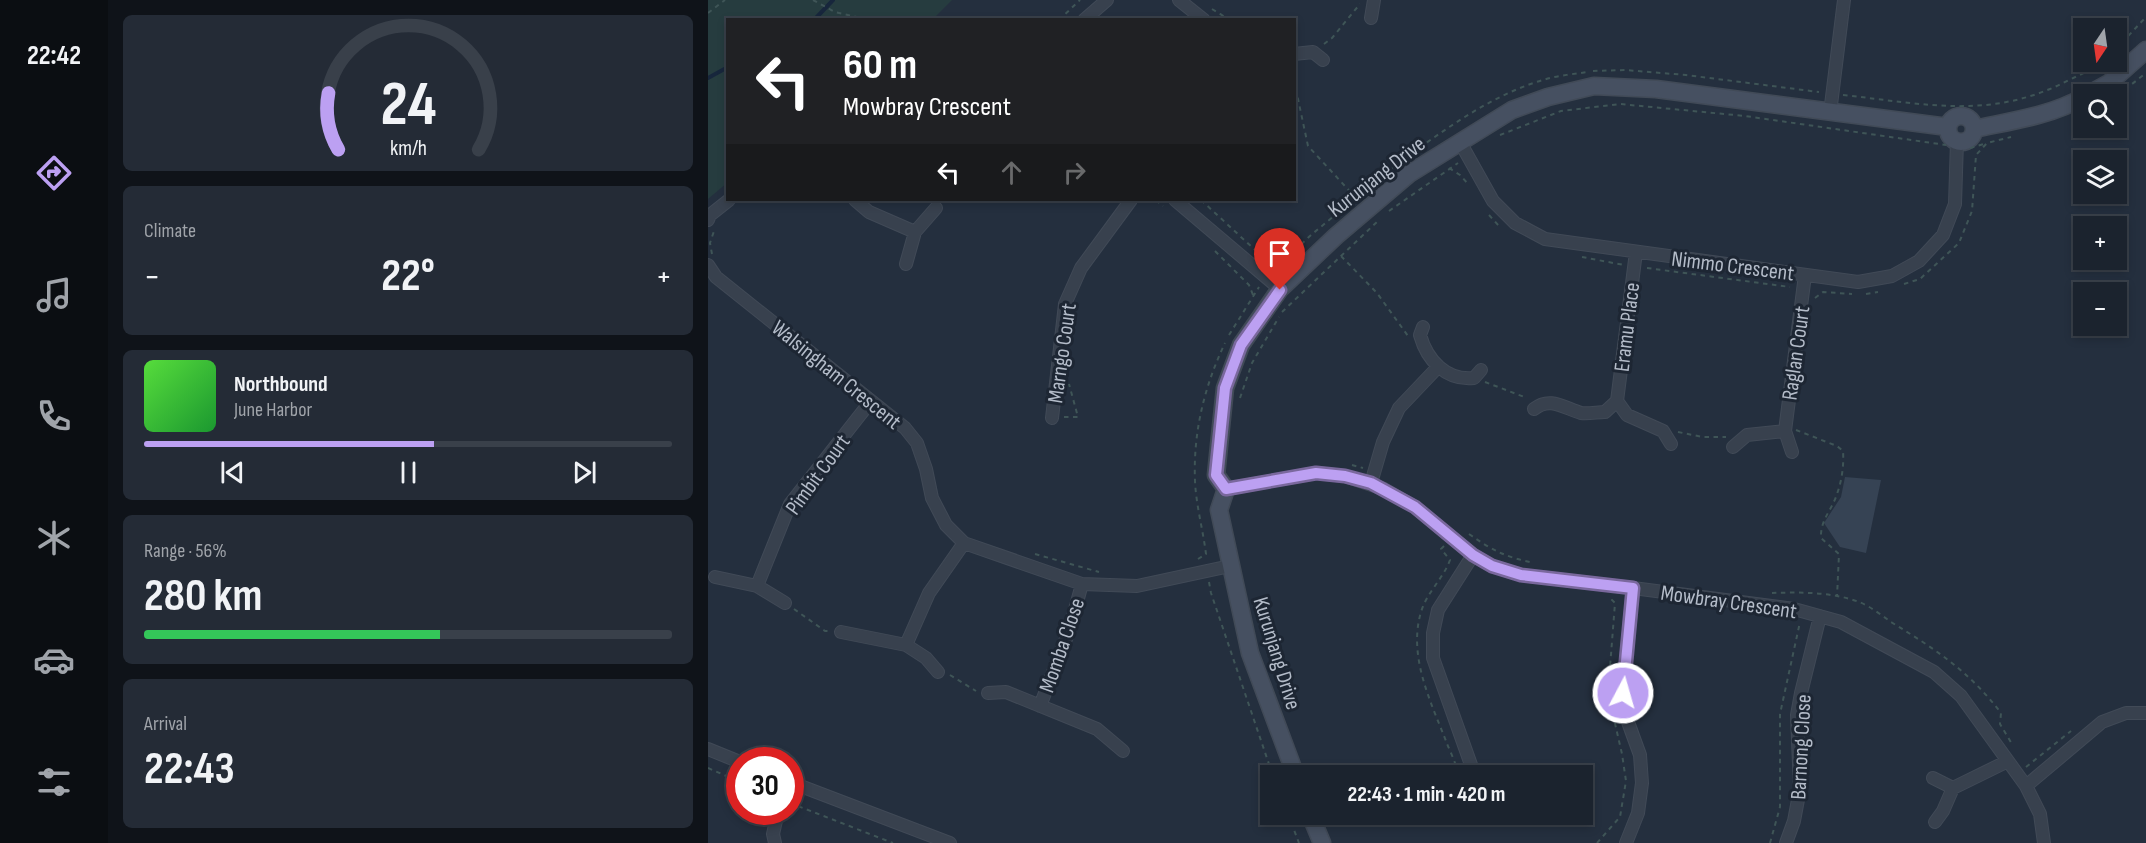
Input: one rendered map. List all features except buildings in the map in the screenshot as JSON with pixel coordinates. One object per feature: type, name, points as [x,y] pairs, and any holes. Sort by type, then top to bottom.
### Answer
[{"type":"street","points":[[1086,18],[1107,0]]},
{"type":"street","points":[[1179,0],[1202,18]]},
{"type":"street","points":[[1371,18],[1374,0]]},
{"type":"street","points":[[1830,113],[1844,0]]},
{"type":"street","points":[[2107,84],[2146,50]]},
{"type":"street","points":[[1296,54],[1318,56]]},
{"type":"street","name":"Kurunjang Drive","points":[[1292,765],[1250,653],[1219,510],[1226,489],[1216,475],[1225,388],[1241,345],[1280,290],[1336,236],[1409,174],[1464,149],[1512,110],[1594,86],[1656,89],[1830,113],[1954,138]]},
{"type":"street","points":[[1954,138],[1968,140],[1974,129],[2048,112],[2073,103]]},
{"type":"street","name":"Nimmo Crescent","points":[[1464,149],[1493,201],[1515,223],[1545,239],[1858,282],[1892,276],[1919,261],[1943,234],[1954,204],[1954,138]]},
{"type":"street","points":[[712,223],[710,215],[728,201]]},
{"type":"street","points":[[856,201],[869,212],[915,232]]},
{"type":"street","name":"Marngo Court","points":[[1052,418],[1065,304],[1081,268],[1130,201]]},
{"type":"street","points":[[1170,203],[1271,274],[1280,290]]},
{"type":"street","points":[[906,264],[915,232],[936,208]]},
{"type":"street","name":"Eramu Place","points":[[1538,406],[1551,402],[1583,413],[1605,412],[1617,401],[1636,252]]},
{"type":"street","name":"Walsingham Crescent","points":[[710,260],[716,277],[904,428],[917,443],[926,469],[932,498],[946,525],[964,543],[1082,584],[1137,586],[1230,566]]},
{"type":"street","name":"Raglan Court","points":[[1792,452],[1785,429],[1805,275]]},
{"type":"street","points":[[708,289],[716,277]]},
{"type":"street","points":[[1423,327],[1420,335],[1424,350],[1437,368],[1464,379],[1477,374]]},
{"type":"street","points":[[1372,478],[1383,441],[1399,408],[1437,368]]},
{"type":"street","name":"Pimbit Court","points":[[757,586],[790,504],[872,400]]},
{"type":"street","name":"Eramu Place","points":[[1617,401],[1627,415],[1663,431],[1671,444]]},
{"type":"street","name":"Raglan Court","points":[[1733,447],[1747,435],[1785,429]]},
{"type":"street","name":"Mowbray Crescent","points":[[1226,489],[1316,473],[1372,478],[1415,507],[1473,555],[1492,566],[1521,575],[1794,609],[1841,622],[1934,672],[1961,696],[2026,786],[2040,814],[2044,843]]},
{"type":"street","points":[[906,645],[929,593],[964,543]]},
{"type":"street","points":[[1471,765],[1433,658],[1433,633],[1438,610],[1473,555]]},
{"type":"street","points":[[715,577],[757,586],[785,603]]},
{"type":"street","name":"Momba Close","points":[[1040,706],[1069,631],[1082,584]]},
{"type":"street","points":[[1626,843],[1638,813],[1642,783],[1640,755],[1628,723],[1623,693],[1633,588]]},
{"type":"street","name":"Barnong Close","points":[[1786,843],[1794,821],[1800,789],[1797,715],[1820,616]]},
{"type":"street","points":[[842,632],[906,645],[926,657],[938,672]]},
{"type":"street","name":"Momba Close","points":[[988,693],[1006,692],[1097,729],[1123,751]]},
{"type":"street","points":[[2026,786],[2102,722],[2126,714],[2146,713]]},
{"type":"street","points":[[708,749],[726,756]]},
{"type":"street","points":[[1935,822],[1943,811],[1953,788],[2008,761]]},
{"type":"street","points":[[1933,778],[1953,788]]},
{"type":"street","points":[[804,787],[950,843]]},
{"type":"street","points":[[775,825],[773,834],[775,843]]},
{"type":"street","points":[[1315,825],[1322,843]]},
{"type":"path","points":[[708,13],[725,0]]},
{"type":"path","points":[[813,0],[835,12],[860,18]]},
{"type":"path","points":[[1061,18],[1080,0]]},
{"type":"path","points":[[1318,56],[1363,0]]},
{"type":"path","points":[[1209,7],[1227,18]]},
{"type":"path","points":[[2127,37],[2146,17]]},
{"type":"path","points":[[1269,765],[1211,593],[1195,482],[1196,444],[1201,407],[1213,369],[1233,327],[1253,295],[1311,235],[1390,169],[1457,122],[1491,101],[1551,78],[1598,70],[1625,70],[1686,75],[1941,107],[1981,107],[2050,91],[2085,72]]},
{"type":"path","points":[[2127,90],[2146,73]]},
{"type":"path","points":[[1296,89],[1308,146],[1356,198]]},
{"type":"path","points":[[1493,138],[1561,111],[1620,104],[1954,138],[1971,148],[1987,143]]},
{"type":"path","points":[[1388,212],[1464,149]]},
{"type":"path","points":[[1202,201],[1271,274]]},
{"type":"path","points":[[1238,404],[1252,363],[1281,314],[1380,219]]},
{"type":"path","points":[[710,260],[712,223]]},
{"type":"path","points":[[1214,250],[1250,285],[1253,295]]},
{"type":"path","points":[[1341,255],[1377,293],[1410,338],[1424,350]]},
{"type":"path","points":[[1477,374],[1538,406]]},
{"type":"path","points":[[1052,418],[1078,417],[1069,386],[1070,375]]},
{"type":"path","points":[[1658,428],[1703,437],[1744,438]]},
{"type":"path","points":[[1785,429],[1818,438],[1843,451],[1844,460],[1837,496],[1821,528],[1821,538],[1839,554],[1837,597]]},
{"type":"path","points":[[1342,465],[1354,465],[1372,478]]},
{"type":"path","points":[[1467,533],[1508,557],[1534,563]]},
{"type":"path","points":[[1031,552],[1105,574]]},
{"type":"path","points":[[1196,561],[1206,554]]},
{"type":"path","points":[[1768,593],[1802,592],[1860,602]]},
{"type":"path","points":[[785,603],[825,631],[842,632]]},
{"type":"path","points":[[938,672],[951,675],[977,691],[988,693]]},
{"type":"path","points":[[708,768],[726,776]]},
{"type":"path","points":[[804,808],[893,843]]},
{"type":"path","points":[[1292,825],[1299,843]]},
{"type":"green space","points":[[708,0],[952,0],[934,18],[726,18],[726,184],[708,199]]},
{"type":"waterway","points":[[816,18],[833,0]]},
{"type":"waterway","points":[[708,78],[726,68]]},
{"type":"route","points":[[1280,290],[1241,345],[1225,388],[1216,475],[1226,489],[1316,473],[1345,476],[1371,483],[1415,507],[1473,555],[1492,566],[1521,575],[1633,588],[1623,693]]}]
